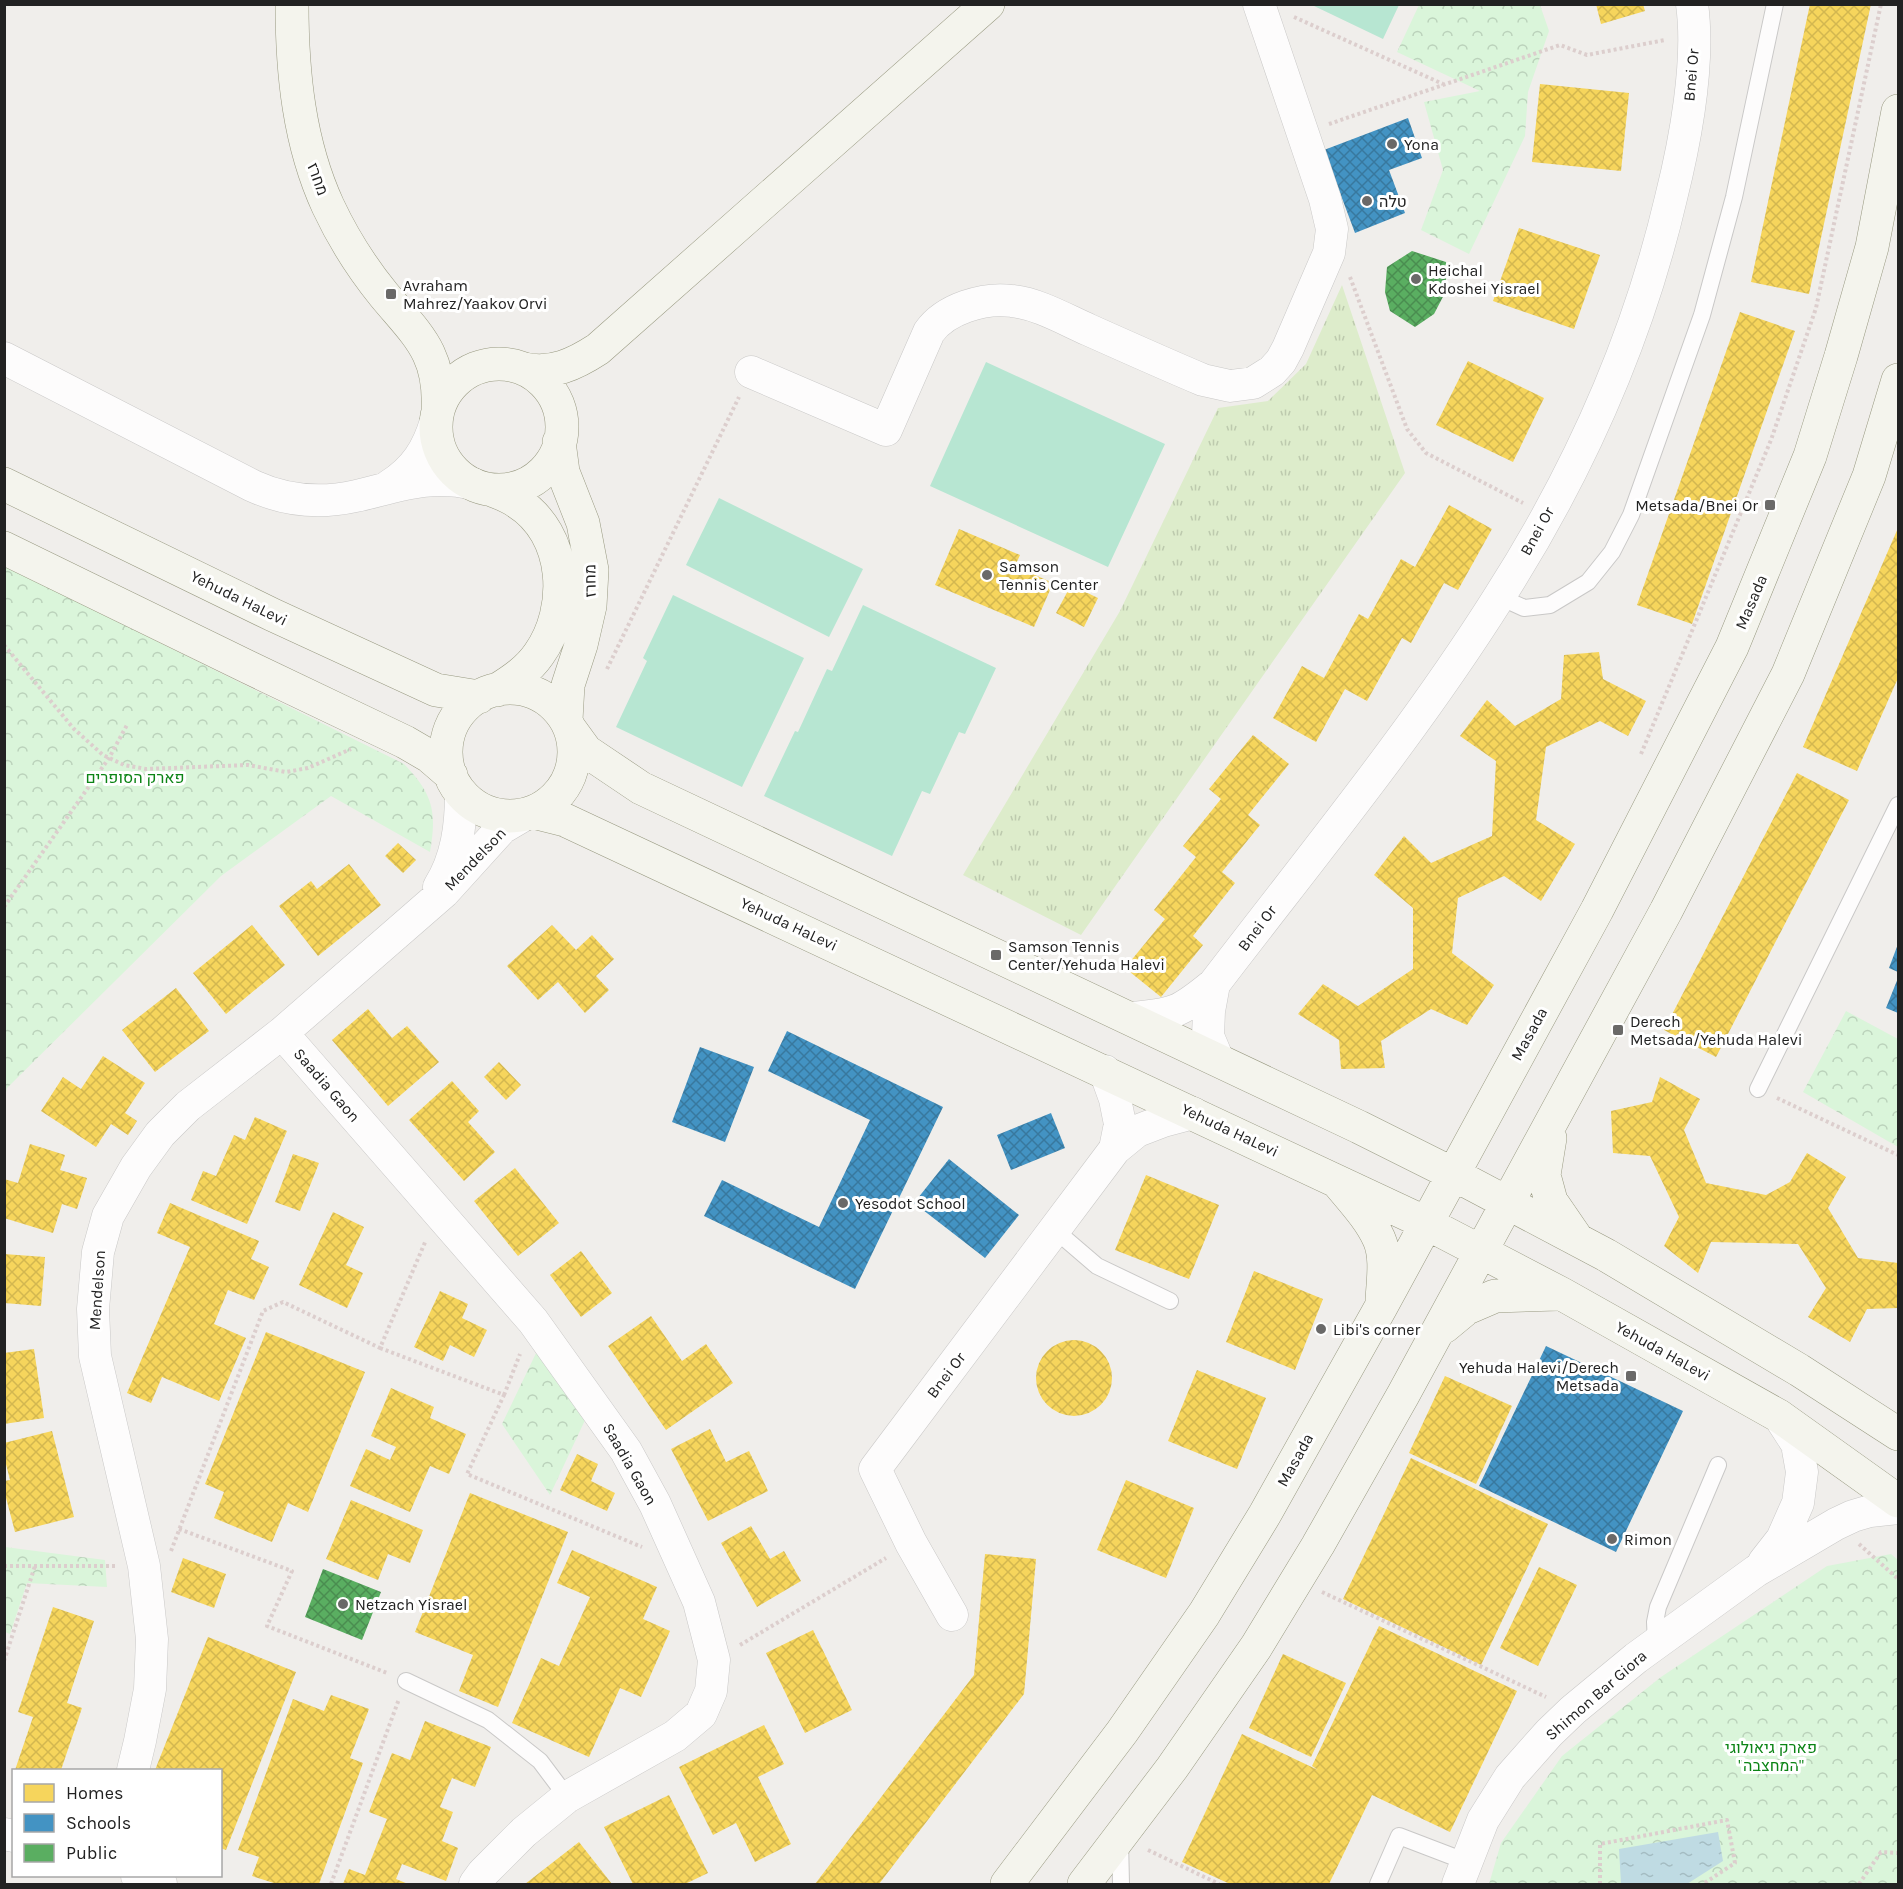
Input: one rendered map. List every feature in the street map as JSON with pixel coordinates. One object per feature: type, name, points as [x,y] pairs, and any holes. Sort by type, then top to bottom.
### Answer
[{"type":"main road","name":"מחרז","points":[[292,4],[292,41],[297,94],[305,140],[316,177],[342,234],[361,264],[413,327],[426,349],[436,372],[439,388],[437,416]]},
{"type":"main road","points":[[598,349],[576,382],[551,461],[538,476],[521,486],[502,490],[482,487],[456,473],[444,458],[437,440],[437,416],[446,392],[459,378],[476,368],[509,366],[534,371],[558,369],[579,361],[598,349],[988,4]]},
{"type":"main road","name":"Masada","points":[[1006,1884],[1122,1732],[1204,1614],[1265,1514],[1381,1306],[1611,882],[1732,648],[1810,456],[1872,247],[1899,111]]},
{"type":"main road","name":"מחרז","points":[[413,327],[456,355],[473,361],[509,366]]},
{"type":"main road","points":[[509,366],[541,380],[553,395],[560,413],[560,433]]},
{"type":"main road","points":[[1084,1884],[1172,1768],[1256,1647],[1318,1545],[1666,912],[1788,674],[1869,476],[1899,380]]},
{"type":"main road","name":"מחרז","points":[[560,433],[563,472],[583,523],[592,570],[587,624],[568,685],[568,725]]},
{"type":"main road","name":"Yehuda HaLevi","points":[[4,484],[273,615],[436,690],[488,693]]},
{"type":"main road","name":"מחרז","points":[[482,487],[518,502],[536,519],[550,540],[557,562],[560,586],[559,610],[551,633],[538,655],[520,675],[488,693]]},
{"type":"main road","points":[[4,548],[429,756],[475,806],[494,814],[514,816],[529,813],[557,795],[569,778],[574,758],[568,725]]},
{"type":"main road","points":[[456,784],[448,766],[447,746],[452,726],[463,709],[488,693],[517,688],[537,694],[553,705],[586,751],[641,788],[1130,1018],[1453,1174],[1606,1255],[1885,1414],[1899,1434]]},
{"type":"main road","name":"Yehuda HaLevi","points":[[529,813],[565,820],[1426,1222],[1562,1294],[1779,1416],[1899,1501]]},
{"type":"main road","points":[[1554,1116],[1544,1175],[1551,1201],[1578,1240]]},
{"type":"main road","points":[[1335,1179],[1363,1212],[1380,1240],[1383,1267],[1381,1306]]},
{"type":"main road","points":[[1437,1332],[1467,1308],[1495,1296],[1562,1294]]},
{"type":"street","points":[[751,372],[886,430],[929,332],[937,323],[954,311],[966,307],[1007,300],[1042,309],[1203,380],[1230,386],[1253,383],[1272,370],[1288,348],[1331,247],[1330,217],[1302,133],[1273,9]]},
{"type":"street","name":"Bnei Or","points":[[1130,1018],[1163,1016],[1185,1008],[1214,984],[1410,727],[1500,597],[1585,440],[1615,373],[1642,303],[1665,225],[1683,150],[1692,74],[1693,19]]},
{"type":"street","points":[[4,358],[242,481],[272,494],[303,500],[330,500],[427,479],[453,480],[482,487]]},
{"type":"street","points":[[383,489],[399,479],[417,461],[430,441],[437,416]]},
{"type":"street","name":"Mendelson","points":[[428,905],[443,881],[457,844],[461,819],[456,784]]},
{"type":"street","name":"Mendelson","points":[[132,1769],[150,1689],[156,1562],[95,1356],[93,1309],[98,1252],[108,1216],[136,1167],[160,1134],[188,1106],[282,1033],[428,905],[468,867],[502,828],[529,813]]},
{"type":"street","name":"Bnei Or","points":[[1214,984],[1209,1011],[1208,1036],[1218,1060]]},
{"type":"street","name":"Saadia Gaon","points":[[282,1033],[533,1321],[626,1451],[655,1504],[699,1602],[714,1660],[711,1691],[701,1714],[675,1736],[567,1797],[524,1832],[476,1884]]},
{"type":"street","name":"Bnei Or","points":[[1105,1071],[1115,1099],[1120,1124],[1115,1149]]},
{"type":"street","name":"Bnei Or","points":[[952,1615],[911,1543],[875,1469],[1115,1149],[1137,1131],[1193,1113]]},
{"type":"street","name":"Shimon Bar Giora","points":[[1756,1571],[1782,1539],[1798,1503],[1802,1472],[1797,1444],[1779,1416]]},
{"type":"street","name":"Shimon Bar Giora","points":[[1463,1873],[1483,1820],[1510,1777],[1549,1733],[1636,1658],[1756,1571],[1836,1524],[1870,1511],[1899,1508]]},
{"type":"street","points":[[142,1877],[161,1884]]},
{"type":"lane","points":[[1500,597],[1524,608],[1550,605],[1588,582],[1612,552],[1631,515],[1702,315],[1734,197],[1775,4]]},
{"type":"lane","points":[[1758,1089],[1899,805]]},
{"type":"lane","points":[[1054,1230],[1097,1266],[1170,1301]]},
{"type":"lane","points":[[1656,1644],[1655,1622],[1658,1607],[1718,1465]]},
{"type":"lane","points":[[406,1681],[488,1720],[540,1761],[567,1797]]},
{"type":"lane","points":[[1378,1884],[1400,1836],[1463,1873]]},
{"type":"lane","points":[[1120,1837],[1121,1884]]},
{"type":"path","points":[[1638,761],[1771,440],[1816,308],[1881,4]]},
{"type":"path","points":[[1273,9],[1444,84]]},
{"type":"path","points":[[1302,133],[1560,45],[1587,55],[1693,19]]},
{"type":"path","points":[[1349,273],[1407,429],[1426,453],[1546,515]]},
{"type":"path","points":[[606,671],[751,372]]},
{"type":"path","points":[[4,645],[74,729],[103,755],[124,765],[146,769],[248,765],[286,772],[309,768],[386,733]]},
{"type":"path","points":[[4,907],[109,758],[127,725]]},
{"type":"path","points":[[1758,1089],[1899,1155]]},
{"type":"path","points":[[380,1347],[438,1212]]},
{"type":"path","points":[[4,1566],[156,1562],[179,1528],[263,1311],[283,1302],[380,1347],[504,1395]]},
{"type":"path","points":[[533,1321],[504,1395],[467,1474],[681,1563]]},
{"type":"path","points":[[1836,1524],[1899,1579]]},
{"type":"path","points":[[179,1528],[292,1571],[267,1626],[406,1681],[331,1884]]},
{"type":"path","points":[[714,1660],[911,1543]]},
{"type":"path","points":[[4,1661],[35,1566]]},
{"type":"path","points":[[1296,1581],[1574,1710]]},
{"type":"path","points":[[1600,1884],[1600,1844],[1727,1820],[1735,1863],[1703,1884]]},
{"type":"path","points":[[1120,1837],[1219,1884]]},
{"type":"path","points":[[1859,1884],[1881,1852],[1899,1853]]},
{"type":"green space","points":[[1312,5],[1399,5],[1383,39]]},
{"type":"green space","points":[[1419,5],[1540,5],[1549,31],[1528,92],[1525,136],[1469,254],[1421,230],[1443,170],[1424,102],[1480,91],[1397,52]]},
{"type":"green space","points":[[1342,285],[1405,473],[1081,935],[963,875],[1120,611],[1218,408],[1268,401],[1306,364]]},
{"type":"green space","points":[[986,362],[1165,444],[1108,567],[930,486]]},
{"type":"green space","points":[[719,498],[863,569],[829,637],[686,565]]},
{"type":"green space","name":"פארק הסופרים","points":[[5,566],[404,764],[427,794],[433,825],[430,852],[331,796],[221,876],[7,1088],[5,1097]]},
{"type":"green space","points":[[673,595],[804,658],[742,787],[616,727],[647,661],[643,658]]},
{"type":"green space","points":[[863,605],[996,668],[965,734],[959,732],[930,794],[922,791],[892,856],[764,796],[795,731],[798,732],[827,669],[832,671]]},
{"type":"green space","points":[[1846,1011],[1898,1039],[1898,1147],[1803,1092]]},
{"type":"green space","points":[[537,1351],[586,1418],[550,1495],[502,1424]]},
{"type":"green space","points":[[5,1547],[105,1560],[107,1587],[27,1583],[10,1634],[5,1632]]},
{"type":"green space","name":"פארק גיאולוגי \"המחצבה\"","points":[[1891,1554],[1898,1560],[1898,1884],[1489,1884],[1501,1843],[1562,1756],[1661,1677],[1827,1566]]},
{"type":"water","points":[[1718,1832],[1723,1861],[1687,1884],[1621,1884],[1619,1849]]},
{"type":"building: Homes","points":[[1596,4],[1643,4],[1645,11],[1601,24]]},
{"type":"building: Homes","points":[[1810,4],[1871,4],[1809,294],[1751,282]]},
{"type":"building: Homes","points":[[1540,84],[1629,93],[1621,171],[1532,162]]},
{"type":"building: Homes","points":[[1519,228],[1600,255],[1574,329],[1493,301]]},
{"type":"building: Homes","points":[[1740,312],[1795,331],[1692,624],[1637,605]]},
{"type":"building: Homes","points":[[1468,361],[1544,398],[1513,462],[1436,425]]},
{"type":"building: Homes","points":[[1449,505],[1492,529],[1458,590],[1444,583],[1411,643],[1402,638],[1367,701],[1345,689],[1316,742],[1273,718],[1302,666],[1324,678],[1359,614],[1368,619],[1401,559],[1415,567]]},
{"type":"building: Homes","points":[[1898,528],[1898,678],[1857,771],[1803,747]]},
{"type":"building: Homes","name":"Samson Tennis Center","points":[[959,529],[1020,555],[1015,566],[1053,583],[1034,627],[935,585]]},
{"type":"building: Homes","points":[[1071,585],[1098,598],[1084,627],[1056,613]]},
{"type":"building: Homes","points":[[1599,652],[1603,679],[1646,701],[1628,736],[1600,721],[1546,747],[1536,820],[1575,844],[1541,901],[1504,876],[1458,898],[1452,953],[1494,985],[1467,1025],[1431,1009],[1381,1041],[1385,1068],[1341,1069],[1339,1040],[1298,1014],[1323,984],[1358,1006],[1413,969],[1413,908],[1374,875],[1404,836],[1431,863],[1492,836],[1496,761],[1460,736],[1487,700],[1515,726],[1561,699],[1564,655]]},
{"type":"building: Homes","points":[[1253,735],[1289,764],[1248,815],[1260,825],[1222,872],[1235,883],[1193,936],[1203,945],[1161,997],[1125,968],[1165,919],[1154,910],[1196,857],[1183,846],[1221,799],[1209,789]]},
{"type":"building: Homes","points":[[1797,773],[1849,800],[1716,1057],[1664,1030]]},
{"type":"building: Homes","points":[[398,843],[416,860],[403,873],[385,856]]},
{"type":"building: Homes","points":[[349,864],[381,905],[318,956],[279,906],[311,881],[317,889]]},
{"type":"building: Homes","points":[[252,925],[285,965],[226,1014],[193,973]]},
{"type":"building: Homes","points":[[552,925],[576,950],[592,935],[614,959],[596,976],[609,990],[585,1013],[558,982],[538,1000],[507,966]]},
{"type":"building: Homes","points":[[176,988],[209,1031],[155,1072],[122,1030]]},
{"type":"building: Homes","points":[[368,1009],[392,1038],[407,1026],[439,1062],[388,1106],[332,1040]]},
{"type":"building: Homes","points":[[103,1056],[145,1083],[125,1113],[137,1121],[128,1135],[111,1124],[96,1147],[41,1111],[63,1077],[81,1089]]},
{"type":"building: Homes","points":[[499,1062],[521,1085],[506,1100],[484,1077]]},
{"type":"building: Homes","points":[[1660,1077],[1700,1099],[1684,1130],[1706,1183],[1766,1195],[1790,1182],[1807,1153],[1846,1177],[1828,1208],[1858,1258],[1898,1263],[1898,1308],[1867,1309],[1850,1342],[1808,1317],[1826,1288],[1798,1244],[1711,1242],[1698,1273],[1664,1246],[1679,1217],[1650,1156],[1613,1153],[1611,1111],[1652,1102]]},
{"type":"building: Homes","points":[[452,1081],[479,1111],[468,1122],[495,1152],[464,1181],[409,1120]]},
{"type":"building: Homes","points":[[255,1117],[287,1131],[247,1224],[191,1200],[203,1171],[216,1176],[234,1135],[245,1140]]},
{"type":"building: Homes","points":[[30,1144],[65,1155],[60,1170],[87,1178],[77,1209],[62,1204],[53,1233],[4,1218],[4,1179],[18,1183]]},
{"type":"building: Homes","points":[[293,1154],[319,1163],[300,1211],[275,1202]]},
{"type":"building: Homes","points":[[515,1168],[559,1223],[518,1256],[474,1201]]},
{"type":"building: Homes","points":[[1146,1175],[1219,1205],[1189,1279],[1115,1250]]},
{"type":"building: Homes","points":[[170,1203],[259,1241],[251,1259],[269,1267],[254,1300],[228,1290],[214,1324],[246,1338],[219,1401],[162,1377],[151,1403],[127,1393],[190,1247],[157,1233]]},
{"type":"building: Homes","points":[[333,1212],[364,1227],[346,1265],[363,1273],[347,1308],[299,1285]]},
{"type":"building: Homes","points":[[581,1251],[612,1293],[581,1317],[550,1275]]},
{"type":"building: Homes","points":[[4,1254],[45,1257],[41,1306],[4,1303]]},
{"type":"building: Homes","points":[[1254,1271],[1323,1299],[1295,1370],[1226,1342]]},
{"type":"building: Homes","points":[[440,1291],[468,1304],[462,1318],[487,1330],[474,1357],[450,1345],[443,1361],[414,1347]]},
{"type":"building: Homes","points":[[651,1316],[682,1361],[706,1344],[733,1383],[666,1430],[608,1346]]},
{"type":"building: Homes","points":[[266,1332],[365,1372],[308,1512],[288,1503],[272,1542],[214,1518],[224,1492],[205,1484]]},
{"type":"building: Homes","points":[[1074,1340],[1088,1343],[1101,1351],[1109,1364],[1112,1378],[1109,1392],[1101,1405],[1088,1413],[1074,1416],[1060,1413],[1047,1405],[1039,1392],[1036,1378],[1039,1364],[1047,1351],[1060,1343]]},
{"type":"building: Homes","points":[[34,1349],[44,1418],[4,1424],[4,1353]]},
{"type":"building: Homes","points":[[1197,1370],[1266,1398],[1237,1469],[1168,1441]]},
{"type":"building: Homes","points":[[1445,1376],[1512,1406],[1476,1484],[1409,1453]]},
{"type":"building: Homes","points":[[391,1388],[434,1407],[430,1418],[466,1434],[449,1474],[430,1466],[410,1512],[350,1486],[366,1449],[390,1460],[396,1447],[371,1436]]},
{"type":"building: Homes","points":[[710,1429],[726,1462],[749,1451],[768,1491],[708,1521],[671,1449]]},
{"type":"building: Homes","points":[[52,1431],[74,1517],[15,1532],[4,1490],[4,1481],[10,1480],[4,1456],[4,1443]]},
{"type":"building: Homes","points":[[577,1454],[598,1464],[591,1481],[615,1493],[607,1511],[560,1490]]},
{"type":"building: Homes","points":[[1411,1458],[1548,1524],[1481,1665],[1343,1599]]},
{"type":"building: Homes","points":[[1126,1480],[1194,1508],[1166,1578],[1097,1550]]},
{"type":"building: Homes","points":[[470,1493],[568,1532],[498,1707],[459,1691],[473,1655],[415,1632]]},
{"type":"building: Homes","points":[[351,1500],[423,1530],[410,1563],[388,1554],[378,1580],[326,1559]]},
{"type":"building: Homes","points":[[751,1526],[770,1559],[784,1551],[801,1581],[757,1607],[721,1543]]},
{"type":"building: Homes","points":[[572,1550],[657,1587],[643,1619],[670,1631],[641,1697],[620,1688],[589,1757],[512,1723],[541,1658],[559,1666],[590,1597],[557,1583]]},
{"type":"building: Homes","points":[[985,1554],[1036,1559],[1024,1694],[879,1884],[815,1884],[974,1675]]},
{"type":"building: Homes","points":[[183,1558],[226,1574],[214,1608],[171,1592]]},
{"type":"building: Homes","points":[[1539,1567],[1577,1585],[1538,1666],[1500,1648]]},
{"type":"building: Homes","points":[[53,1607],[94,1621],[67,1703],[82,1708],[61,1769],[15,1769],[33,1717],[18,1712]]},
{"type":"building: Homes","points":[[1379,1626],[1517,1691],[1450,1832],[1372,1795],[1329,1884],[1230,1884],[1182,1862],[1242,1734],[1318,1770],[1312,1766]]},
{"type":"building: Homes","points":[[813,1630],[852,1710],[805,1733],[766,1653]]},
{"type":"building: Homes","points":[[208,1637],[296,1672],[226,1850],[222,1849],[222,1769],[155,1769]]},
{"type":"building: Homes","points":[[1283,1654],[1346,1683],[1311,1757],[1249,1728]]},
{"type":"building: Homes","points":[[331,1695],[369,1709],[350,1758],[363,1763],[319,1884],[277,1884],[252,1876],[259,1857],[238,1850],[293,1699],[324,1711]]},
{"type":"building: Homes","points":[[425,1721],[491,1747],[475,1787],[452,1778],[440,1807],[453,1812],[442,1841],[458,1848],[446,1881],[402,1864],[396,1879],[408,1884],[343,1884],[349,1869],[365,1875],[387,1819],[369,1812],[392,1753],[410,1760]]},
{"type":"building: Homes","points":[[764,1725],[784,1764],[758,1777],[791,1844],[755,1862],[736,1823],[713,1835],[679,1767]]},
{"type":"building: Homes","points":[[669,1795],[708,1873],[685,1884],[633,1884],[604,1827]]},
{"type":"building: Homes","points":[[579,1842],[612,1884],[525,1884]]},
{"type":"building: Schools","points":[[1408,118],[1422,158],[1389,170],[1405,213],[1355,233],[1324,150]]},
{"type":"building: Schools","points":[[1898,944],[1898,972],[1889,968]]},
{"type":"building: Schools","points":[[1898,978],[1898,1013],[1886,1008]]},
{"type":"building: Schools","points":[[787,1031],[943,1107],[855,1289],[704,1216],[722,1180],[819,1227],[870,1120],[768,1071]]},
{"type":"building: Schools","points":[[700,1047],[754,1067],[725,1142],[672,1122]]},
{"type":"building: Schools","points":[[1051,1113],[1065,1148],[1011,1170],[997,1135]]},
{"type":"building: Schools","points":[[949,1159],[1019,1215],[985,1258],[914,1203]]},
{"type":"building: Schools","points":[[1546,1346],[1683,1411],[1616,1552],[1479,1486]]},
{"type":"building: Public","name":"Heichal Kdoshei Yisrael","points":[[1412,251],[1446,262],[1446,291],[1434,314],[1415,327],[1390,311],[1385,292],[1387,267]]},
{"type":"building: Public","name":"Netzach Yisrael","points":[[323,1569],[381,1592],[362,1640],[305,1617]]},
{"type":"place","name":"Yona","points":[[1392,144]]},
{"type":"place","name":"טלה","points":[[1367,201]]},
{"type":"place","name":"Heichal Kdoshei Yisrael","points":[[1416,279]]},
{"type":"place","name":"Avraham Mahrez/Yaakov Orvi","points":[[391,294]]},
{"type":"place","name":"Metsada/Bnei Or","points":[[1770,505]]},
{"type":"place","name":"Samson Tennis Center","points":[[987,575]]},
{"type":"place","name":"Samson Tennis Center/Yehuda Halevi","points":[[996,955]]},
{"type":"place","name":"Derech Metsada/Yehuda Halevi","points":[[1618,1030]]},
{"type":"place","name":"Yesodot School","points":[[843,1203]]},
{"type":"place","name":"Libi's corner","points":[[1321,1329]]},
{"type":"place","name":"Yehuda Halevi/Derech Metsada","points":[[1631,1376]]},
{"type":"place","name":"Rimon","points":[[1612,1539]]},
{"type":"place","name":"Netzach Yisrael","points":[[343,1604]]}]
